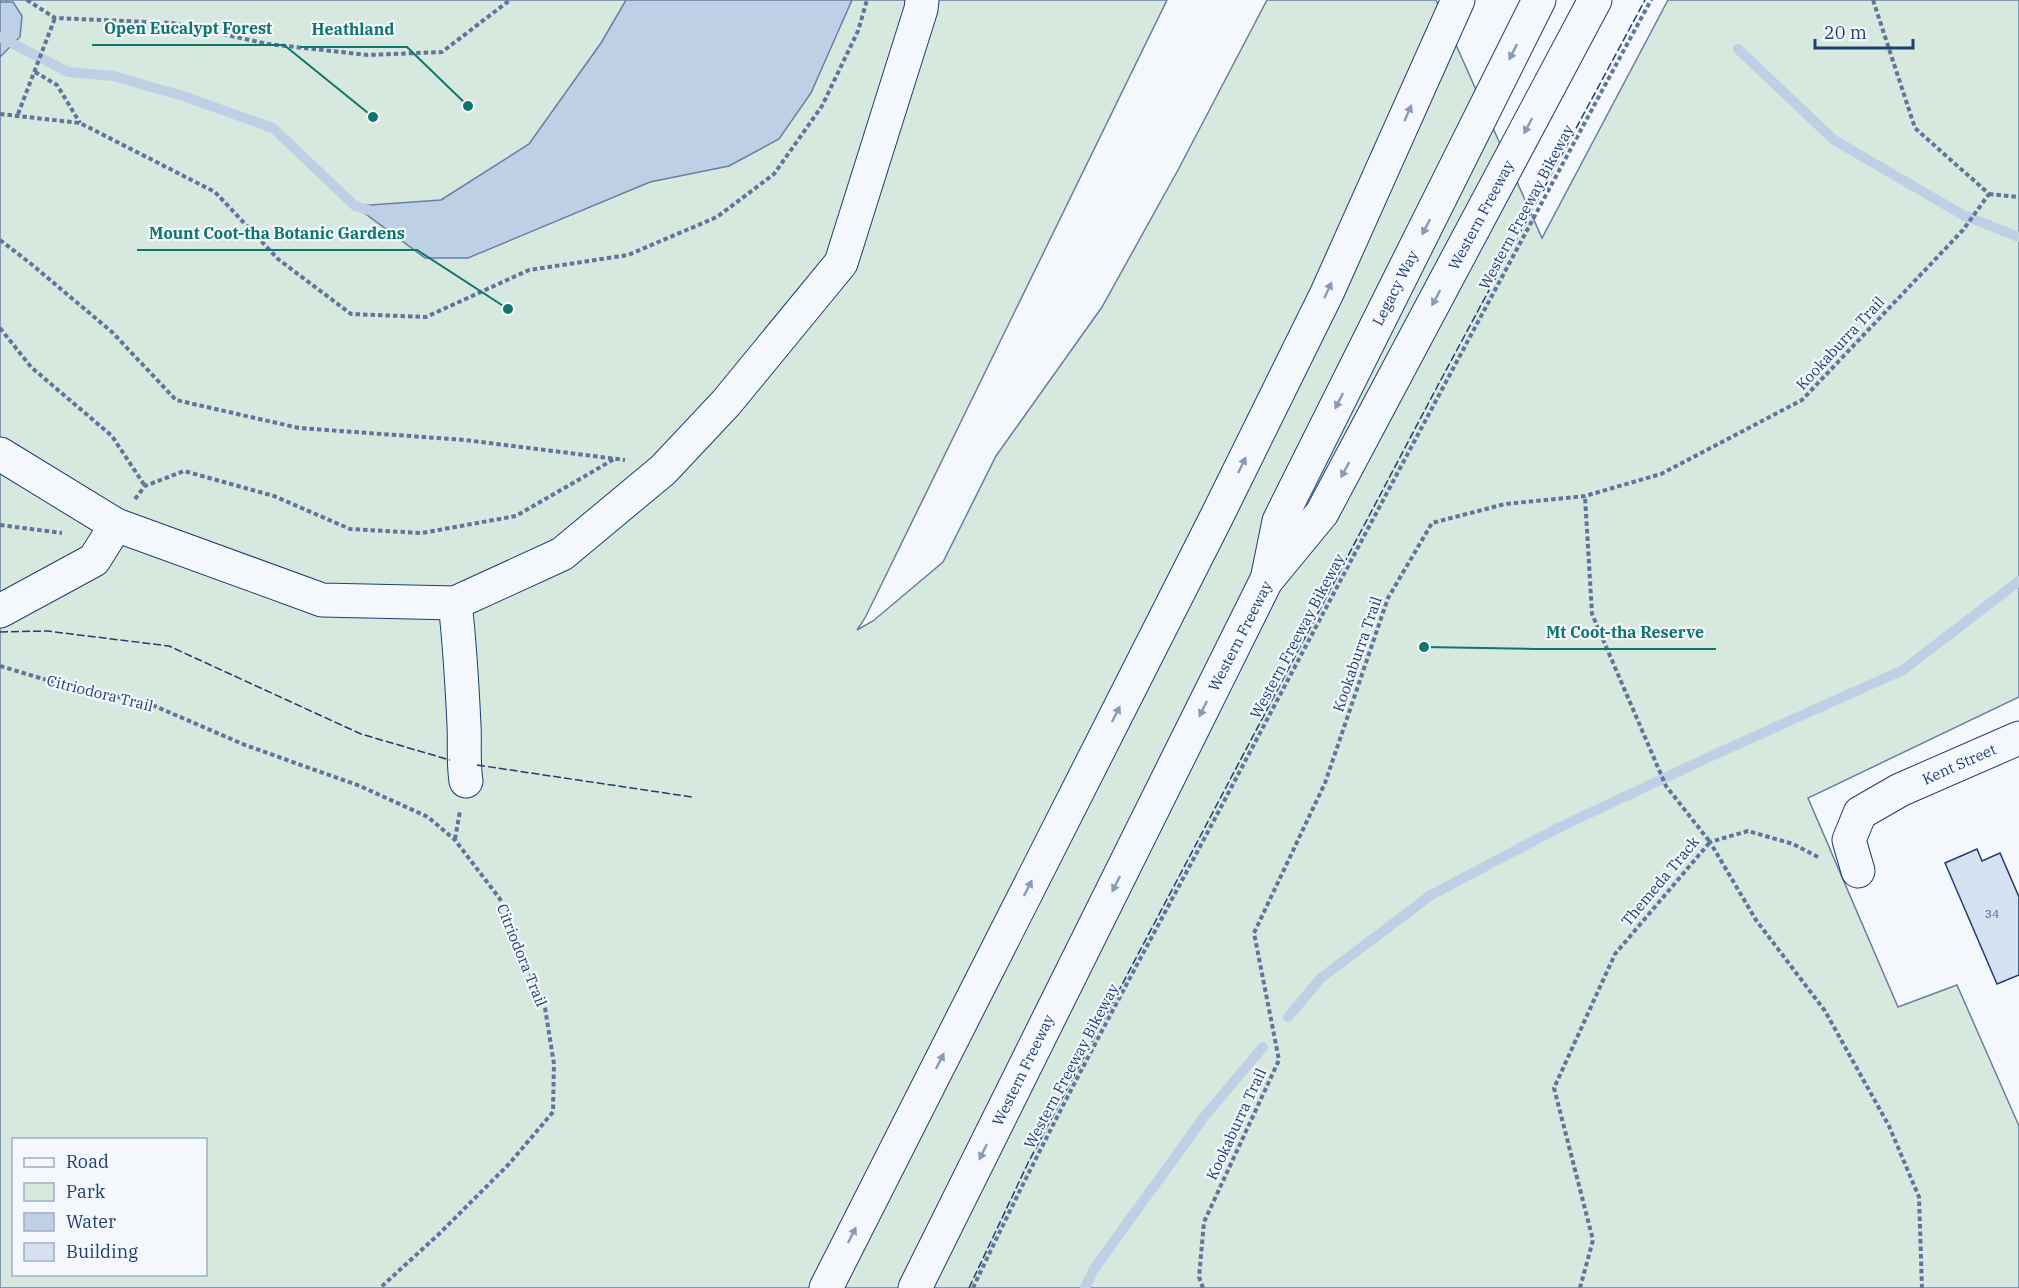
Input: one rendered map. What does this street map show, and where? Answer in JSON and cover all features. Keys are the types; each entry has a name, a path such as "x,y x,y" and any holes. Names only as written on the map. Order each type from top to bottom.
{"main road":[{"path":"0,454 111,533 322,600 455,603 562,554 663,470 726,403 841,263 922,0"},
{"name":"Legacy Way","path":"1266,581 1279,521 1539,0"},
{"name":"Western Freeway","path":"915,1288 1266,581 1322,513 1595,0"},
{"path":"826,1288 1322,304 1459,2"},
{"path":"0,611 94,561 111,533"},
{"path":"455,603 460,646 463,763 466,781"},
{"name":"Kent Street","path":"1858,871 1849,840 1860,813 1900,790 2019,738"}],"path":[{"path":"27,0 54,18 172,23 267,44 368,55 442,52 510,0"},
{"path":"0,114 18,114 80,123 215,192 278,259 351,314 426,317 529,270 628,255 717,217 774,174 822,106 858,31 867,0"},
{"name":"Western Freeway Bikeway","path":"973,1288 1067,1098 1379,506 1651,0"},
{"path":"1873,0 1915,128 1989,194 2019,197"},
{"path":"18,114 54,18"},
{"path":"35,72 57,85 80,123"},
{"name":"Kookaburra Trail","path":"1203,1288 1199,1277 1204,1222 1279,1060 1254,933 1325,783 1388,598 1432,523 1505,504 1585,496 1661,474 1802,400 1963,230 1989,194"},
{"path":"0,240 112,332 176,400 299,428 465,440 616,457 663,470"},
{"path":"0,328 31,367 112,436 145,486"},
{"path":"0,525 64,533 111,533 145,486 184,471 274,496 350,530 422,533 516,516 616,457"},
{"name":"Themeda Track","path":"1580,1288 1593,1240 1554,1088 1615,954 1710,842 1666,786 1592,614 1585,496"},
{"name":"Citriodora Trail","path":"0,666 60,684 150,704 245,745 360,786 428,817 455,840 500,899 545,1008 554,1064 553,1112 509,1164 380,1288"},
{"path":"1858,871 1811,854 1793,844 1748,831 1710,842 1756,920 1825,1011 1889,1126 1919,1197 1922,1288"}],"green space":[{"path":"0,0 1167,0 865,618 857,630 873,621 943,562 996,456 1102,307 1178,170 1267,0 1436,0 1542,238 1668,0 2019,0 2019,697 1808,798 1898,1007 1957,985 2019,1126 2019,1288 0,1288"}],"water":[{"path":"626,0 852,0 811,93 779,139 729,166 650,182 468,258 425,258 355,206 441,200 529,144 601,43"},
{"path":"0,2 13,2 22,16 20,37 0,57"}],"building":[{"path":"1977,849 1982,861 2000,853 2019,897 2019,975 1997,984 1945,863"}],"waterway":[{"path":"0,37 68,72 113,76 183,96 273,128 355,206 368,210"},
{"path":"1738,49 1834,140 1963,215 2019,237"},
{"path":"1288,1017 1321,978 1431,895 1560,827 1903,670 2019,581"},
{"path":"1085,1288 1094,1269 1204,1117 1263,1047"}],"fence":[{"path":"969,1288 1028,1163 1437,387 1645,0"},
{"path":"0,632 47,631 169,646 361,734 450,760"},
{"path":"477,765 692,797"}],"place":[{"name":"Heathland","path":"468,106"},
{"name":"Open Eucalypt Forest","path":"373,117"},
{"name":"Mount Coot-tha Botanic Gardens","path":"508,309"},
{"name":"Mt Coot-tha Reserve","path":"1424,647"}]}
